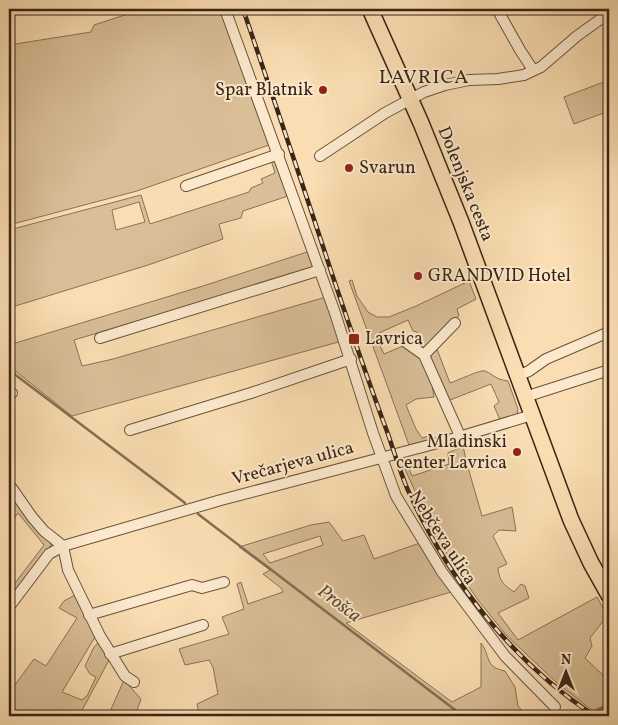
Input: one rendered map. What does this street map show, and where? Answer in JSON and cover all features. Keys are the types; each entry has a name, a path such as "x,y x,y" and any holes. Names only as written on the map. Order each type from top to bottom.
{"main road":[{"name":"Dolenjska cesta","path":"370,9 469,242 571,520 609,596"}],"street":[{"name":"Nebčeva ulica","path":"226,9 320,270 351,359 381,458 396,496 442,572 505,656 556,707"},
{"path":"497,9 533,70"},
{"path":"320,156 385,113 424,92 446,85 474,80 512,78 541,67 577,36 608,16"},
{"path":"186,186 279,154"},
{"path":"100,338 320,270"},
{"path":"424,355 455,324"},
{"path":"518,376 546,359 609,332"},
{"path":"407,343 424,355 460,436"},
{"path":"130,430 251,393 351,359"},
{"path":"525,397 609,370"},
{"name":"Vrečarjeva ulica","path":"9,607 49,554 62,546 221,500 381,458 532,415"},
{"path":"9,484 32,517 44,531 62,546 68,570 89,615 110,654 125,676 134,682"},
{"path":"89,615 192,585 202,588 224,582"},
{"path":"110,654 203,625"}],"shaded area":[{"path":"143,9 222,9 269,145 137,191 9,225 9,45 91,32 94,25"},
{"path":"609,80 609,111 574,124 564,97"},
{"path":"277,157 291,195 243,211 241,218 219,224 223,239 148,265 9,308 9,230 141,195 150,224 249,192 251,188 263,183 261,179 275,173 271,160","holes":["139,202 145,222 116,230 112,210"]},
{"path":"310,251 316,268 74,340 82,366 113,359 326,297 342,341 72,416 9,366 9,345 203,286"},
{"path":"352,280 357,296 368,312 377,317 389,317 469,281 476,299 457,309 459,316 424,347 421,348 417,332 413,331 408,320 379,333 376,337 384,354 403,346 421,358 431,379 434,397 416,399 406,405 422,438 432,435 434,439 409,445 349,281"},
{"path":"435,344 450,383 483,371 508,381 518,409 517,414 500,420 494,406 499,402 491,384 450,400 445,399 428,359"},
{"path":"463,446 482,516 512,507 516,531 499,530 493,536 507,564 498,568 500,576 507,587 514,592 521,584 525,586 529,598 498,613 518,640 597,597 607,616 590,638 592,646 585,658 609,681 609,703 593,711 557,683 506,635 478,600 433,531 404,467 408,466 412,476 449,464 448,453"},
{"path":"9,495 14,498 51,544 50,548 9,601 9,591 44,545 18,513 9,525"},
{"path":"329,522 343,541 364,535 374,559 420,543 451,592 346,623 452,702 481,687 481,643 491,664 505,671 515,687 518,706 527,716 186,716 199,713 197,704 218,694 213,667 209,660 185,665 179,649 229,634 222,617 244,609 237,584 241,582 248,604 283,592 281,588 263,574 270,570 239,547 311,525","holes":["320,536 323,545 270,563 263,554"]},
{"path":"75,595 95,637 62,692 82,700 87,696 96,677 90,674 85,666 94,647 99,642 109,660 79,716 9,716 9,693 34,659 46,666 77,618 59,608 64,601"},
{"path":"124,680 141,699 135,716 108,716"}],"waterway":[{"name":"Prošca","path":"9,370 185,503"},
{"name":"Prošca","path":"198,514 463,716"},
{"path":"596,711 609,705"}],"railway":[{"path":"243,9 366,374 404,482 423,521 462,585 485,616 536,670 595,716"}],"place":[{"name":"Spar Blatnik","path":"323,90"},
{"name":"Svarun","path":"349,168"},
{"name":"GRANDVID Hotel","path":"418,276"},
{"name":"Lavrica","path":"354,339"},
{"name":"Mladinski center Lavrica","path":"517,452"}],"district":[{"name":"LAVRICA","path":"424,78"}]}
